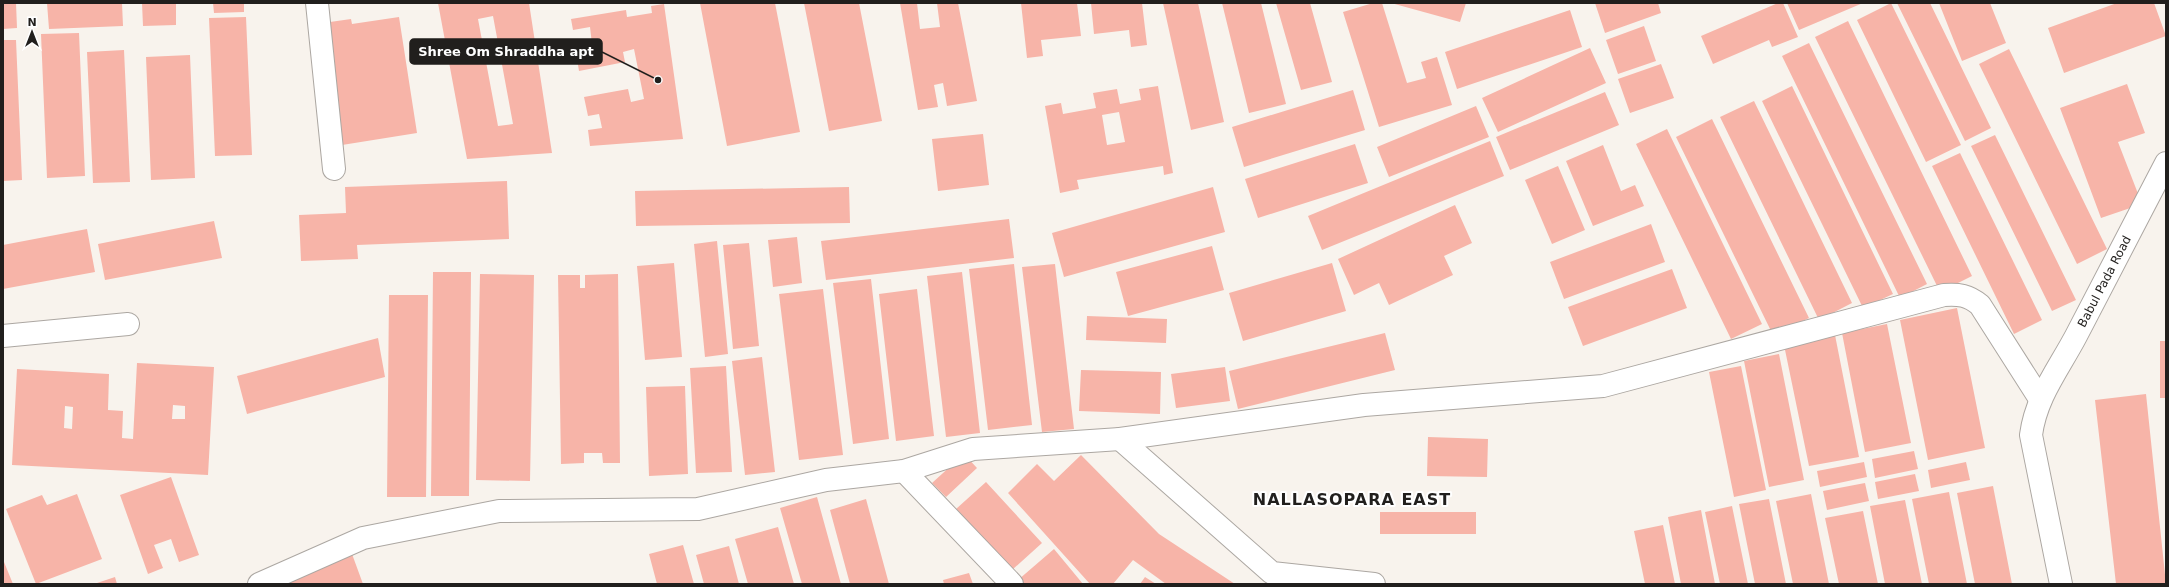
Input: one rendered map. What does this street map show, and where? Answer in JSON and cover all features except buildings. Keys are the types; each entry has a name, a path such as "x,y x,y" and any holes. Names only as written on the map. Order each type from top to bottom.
{"street":[{"path":"317,3 334,169"},
{"name":"Babul Pada Road","path":"2061,584 2031,435 2034,415 2040,399 2069,348 2166,163"},
{"path":"259,584 364,538 499,511 698,508 826,480 904,471 973,449 1120,439 1364,405 1603,386 1944,295 1960,294 1971,298 1980,305 2040,399"},
{"path":"3,336 128,324"},
{"path":"1120,439 1269,578 1374,584"},
{"path":"904,471 1012,584"}],"place":[{"name":"Shree Om Shraddha apt","path":"658,80"}],"district":[{"name":"NALLASOPARA EAST","path":"1352,499"}]}
